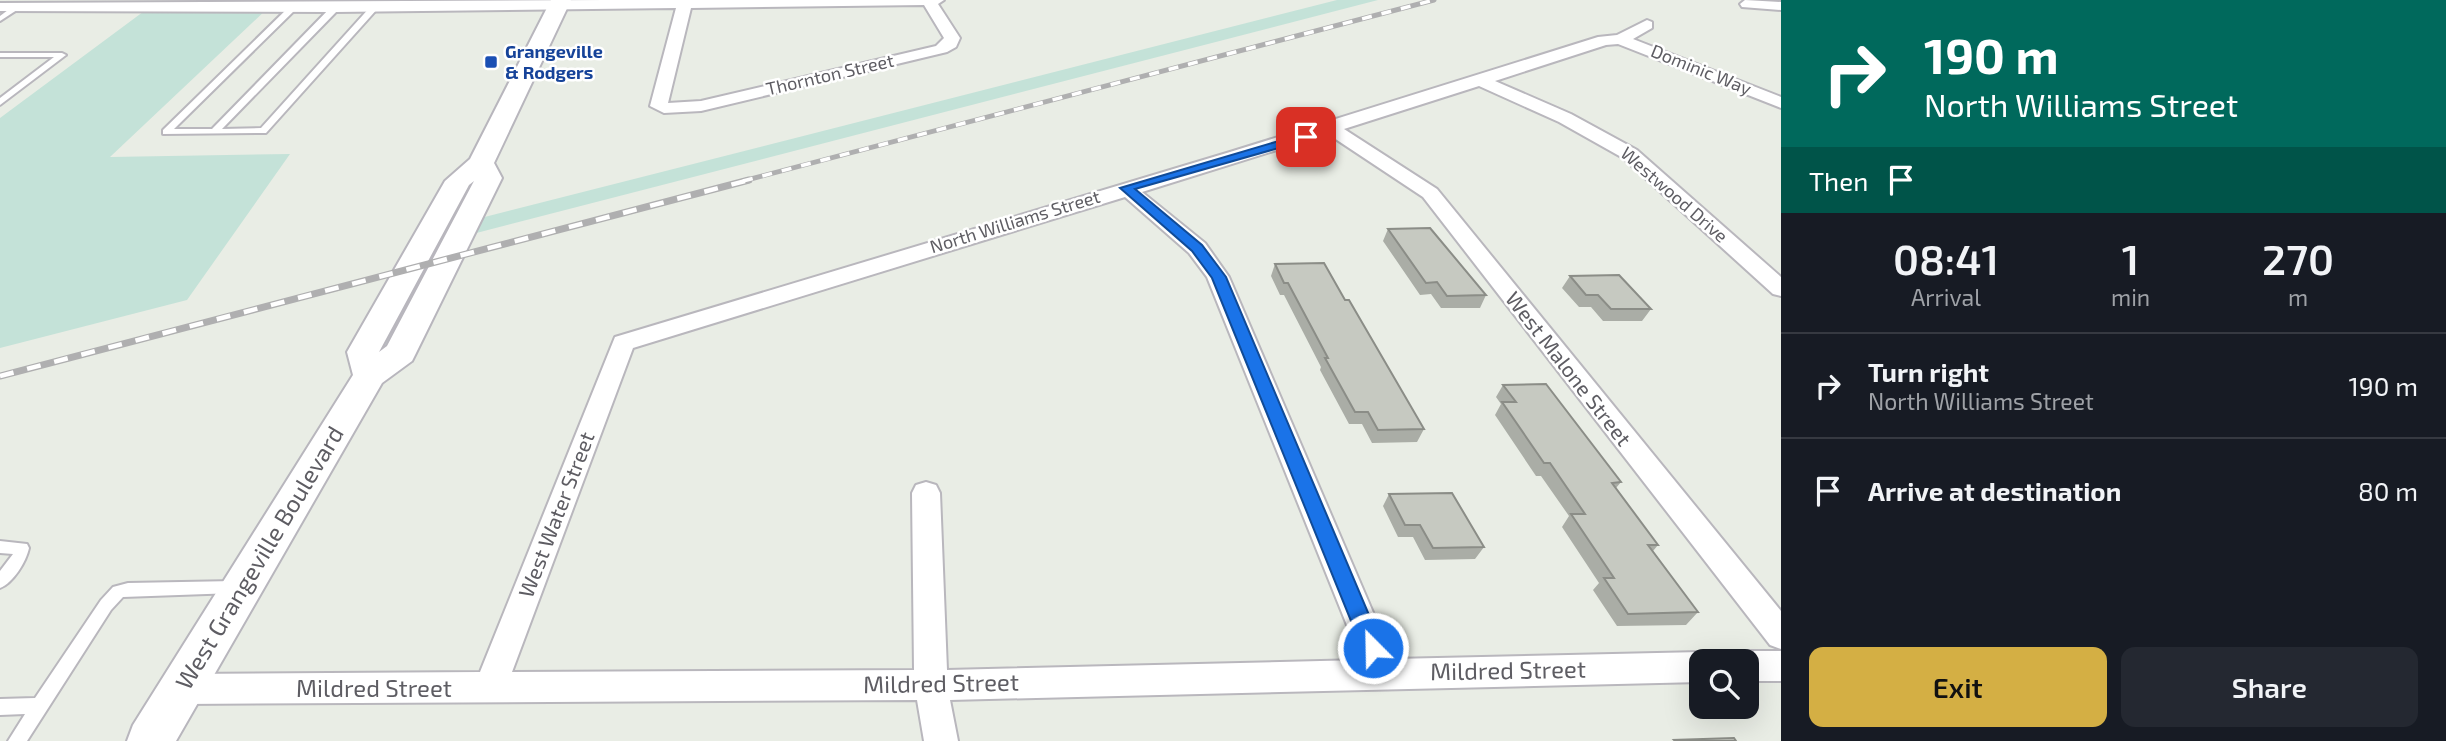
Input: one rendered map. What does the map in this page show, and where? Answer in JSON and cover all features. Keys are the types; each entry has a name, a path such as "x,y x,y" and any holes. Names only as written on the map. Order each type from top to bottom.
{"main road":[{"name":"West Grangeville Boulevard","path":"150,741 240,587 370,375 400,353 489,178 481,163 560,3"}],"street":[{"path":"0,7 23,3 295,5 335,8 937,0"},
{"name":"Thornton Street","path":"684,5 659,106 679,109 941,49 950,44 952,38 929,1"},
{"path":"1747,4 1781,6"},
{"name":"North Williams Street","path":"623,343 1126,188 1332,130 1604,40 1620,39 1647,25"},
{"name":"Dominic Way","path":"1620,39 1781,103"},
{"name":"Westwood Drive","path":"1481,81 1565,118 1630,154 1781,289"},
{"name":"West Malone Street","path":"1332,130 1400,171 1430,194 1781,635"},
{"path":"1126,188 1197,248 1219,277 1383,673"},
{"name":"West Water Street","path":"490,688 623,343"},
{"path":"926,493 931,685 941,741"},
{"path":"1759,666 1781,666"},
{"name":"Mildred Street","path":"181,689 931,685 1689,667"}],"lane":[{"path":"0,19 23,3"},
{"path":"295,5 166,132 263,131 375,7"},
{"path":"215,131 335,8"},
{"path":"0,55 62,55 0,102"},
{"path":"0,547 22,548 20,556 0,582"},
{"path":"18,741 106,605 118,593 128,589 240,587"},
{"path":"0,706 40,706"}],"shaded area":[{"path":"1337,0 1378,0 461,237 370,375 416,259 481,163 469,221"},
{"path":"151,6 269,7 110,157 290,154 187,300 0,348 0,118"}],"building":[{"path":"1430,228 1486,295 1447,296 1437,282 1426,283 1388,229"},
{"path":"1324,263 1345,300 1349,300 1424,429 1378,430 1368,412 1355,412 1288,283 1284,283 1275,264"},
{"path":"1619,275 1651,309 1611,309 1598,295 1586,295 1570,276"},
{"path":"1546,384 1621,482 1612,483 1658,545 1648,545 1698,612 1628,614 1604,578 1614,578 1571,514 1585,514 1550,463 1544,463 1502,402 1516,402 1503,385"},
{"path":"1452,493 1484,547 1433,548 1420,525 1405,525 1389,494"},
{"path":"1734,738 1736,741 1674,740"}],"railway":[{"path":"743,181 1434,0"},
{"path":"0,376 749,180"}],"place":[{"name":"Grangeville & Rodgers","path":"491,62"}],"route":[{"path":"1306,137 1126,188 1197,248 1219,277 1373,648"}]}
